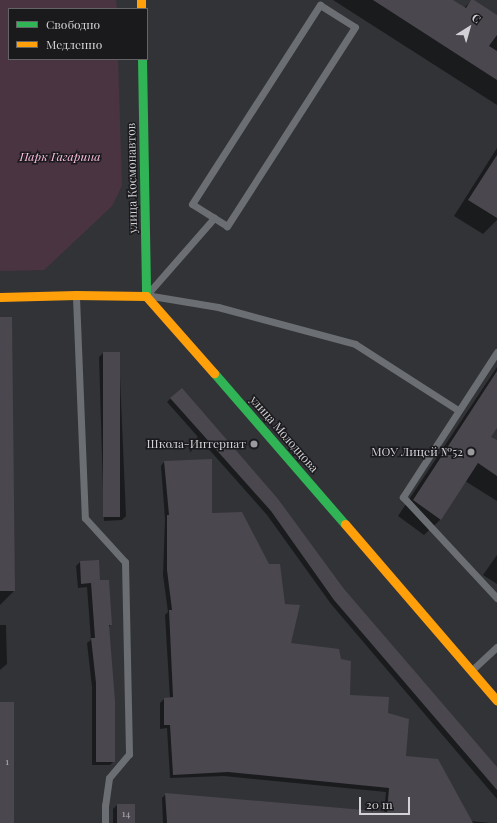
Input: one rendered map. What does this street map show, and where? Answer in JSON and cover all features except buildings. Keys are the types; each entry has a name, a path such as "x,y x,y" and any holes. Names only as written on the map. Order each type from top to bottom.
{"street":[{"name":"улица Космонавтов","path":"142,60 146,296"},
{"path":"0,297 76,295 146,296"},
{"name":"улица Молодцова","path":"146,296 270,436 497,701"}],"lane":[{"path":"320,5 355,28 227,226 214,218 192,204 320,5"},
{"path":"146,296 214,218"},
{"path":"76,295 85,518 125,562 129,754 109,778 105,805 105,823"},
{"path":"146,296 218,307 355,344 458,410"},
{"path":"497,352 403,497 497,598"},
{"path":"470,671 497,647"}],"green space":[{"name":"Парк Гагарина","path":"0,0 116,0 117,8 8,8 8,60 118,60 122,185 112,206 44,270 0,271"}],"traffic: fast":[{"path":"142,60 146,296"},
{"path":"214,373 345,524"}],"traffic: slow":[{"path":"141,0 141,8"},
{"path":"0,297 76,295 146,296 214,373"},
{"path":"345,524 497,701"}],"place":[{"name":"Школа-Интернат","path":"254,444"},
{"name":"МОУ Лицей №52","path":"471,452"}]}
